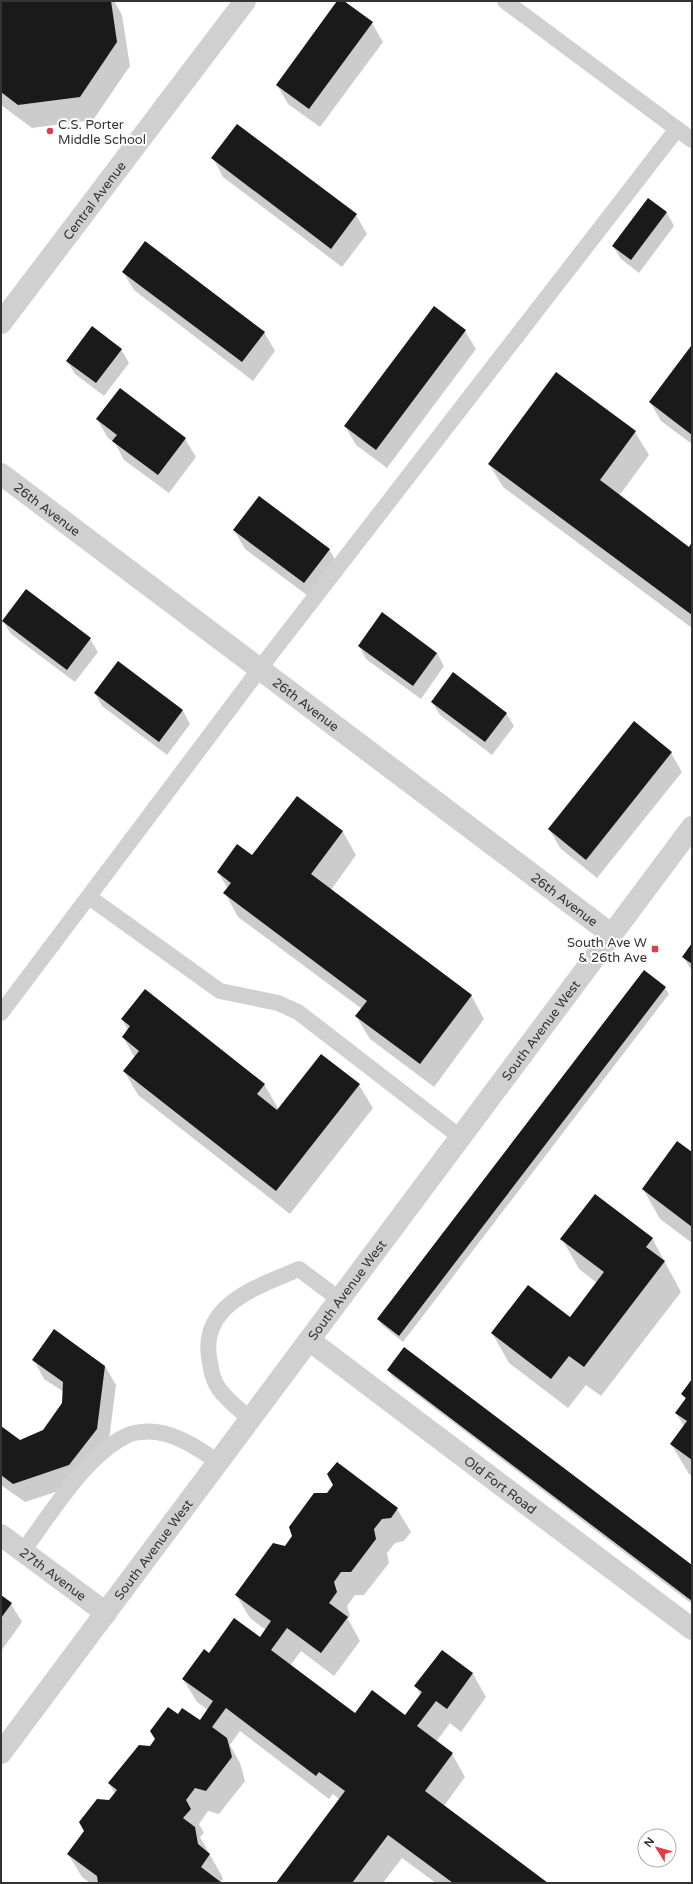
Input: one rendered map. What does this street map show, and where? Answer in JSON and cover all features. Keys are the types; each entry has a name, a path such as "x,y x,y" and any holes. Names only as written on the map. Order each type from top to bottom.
{"street":[{"name":"Central Avenue","path":"1,323 245,1"},
{"name":"26th Avenue","path":"1,474 611,934"},
{"name":"South Avenue West","path":"1,1753 692,827"},
{"name":"Old Fort Road","path":"309,1340 692,1629"},
{"name":"27th Avenue","path":"1,1535 106,1612"}],"lane":[{"path":"505,1 692,140"},
{"path":"1,1013 260,669 677,129"},
{"path":"89,896 220,991 278,1003 298,1012 460,1137"},
{"path":"250,1419 220,1390 212,1376 208,1351 210,1329 224,1309 242,1295 299,1269 339,1299"},
{"path":"23,1551 75,1481 104,1450 127,1435 155,1431 186,1441 218,1462"}],"building":[{"path":"1,1 111,1 117,42 80,97 18,105 1,92"},
{"path":"337,1 344,1 373,22 309,109 276,85"},
{"path":"237,124 357,214 331,249 211,158"},
{"path":"648,198 667,212 631,260 612,246"},
{"path":"145,241 265,332 242,362 122,272"},
{"path":"434,306 466,330 376,450 344,426"},
{"path":"92,326 122,349 96,383 66,361"},
{"path":"692,346 692,435 649,402"},
{"path":"556,372 636,431 600,480 689,547 692,542 692,615 488,464"},
{"path":"120,388 186,438 158,475 112,441 117,435 96,419"},
{"path":"259,496 330,549 304,583 233,530"},
{"path":"26,589 91,638 67,670 2,621"},
{"path":"382,612 437,653 413,686 358,646"},
{"path":"118,661 183,710 159,742 94,693"},
{"path":"453,672 507,713 485,742 431,702"},
{"path":"634,721 672,752 586,860 548,829"},
{"path":"297,796 343,831 311,874 472,995 420,1064 355,1016 367,1001 223,893 231,883 217,872 237,844 252,855"},
{"path":"692,943 692,964 682,957"},
{"path":"644,970 666,987 399,1336 377,1319"},
{"path":"145,989 265,1084 257,1094 277,1110 321,1054 360,1084 276,1191 123,1071 139,1051 122,1037 130,1026 121,1019"},
{"path":"677,1141 692,1152 692,1227 642,1189"},
{"path":"595,1194 653,1238 646,1247 665,1261 584,1367 569,1356 551,1379 491,1333 528,1285 570,1317 604,1272 560,1239"},
{"path":"54,1329 105,1366 97,1429 69,1465 13,1484 1,1475 1,1426 20,1440 43,1430 62,1403 63,1382 32,1360"},
{"path":"404,1347 692,1565 692,1601 387,1370"},
{"path":"692,1379 692,1460 670,1444 687,1421 675,1413 686,1398 681,1394"},
{"path":"337,1462 398,1508 391,1518 382,1519 374,1529 376,1539 351,1572 341,1572 334,1582 337,1592 329,1603 348,1617 321,1653 287,1628 271,1650 355,1713 372,1690 405,1715 422,1692 414,1686 442,1650 473,1673 447,1709 436,1701 417,1726 453,1753 425,1791 548,1883 453,1883 388,1835 352,1883 276,1883 345,1791 319,1772 316,1776 226,1708 212,1727 227,1738 232,1757 206,1791 195,1788 186,1800 191,1809 183,1818 195,1827 198,1844 210,1854 201,1867 222,1883 98,1883 97,1876 67,1854 84,1831 79,1822 97,1799 109,1800 117,1790 108,1783 139,1745 150,1746 155,1739 150,1731 168,1707 178,1714 182,1708 200,1720 213,1701 182,1679 204,1649 209,1653 234,1618 260,1637 271,1621 235,1595 273,1543 285,1546 292,1536 289,1527 314,1493 327,1493 333,1485 327,1474"},
{"path":"1,1595 12,1603 1,1618"}],"place":[{"name":"C.S. Porter Middle School","path":"50,131"},
{"name":"South Ave W & 26th Ave","path":"655,949"}]}
